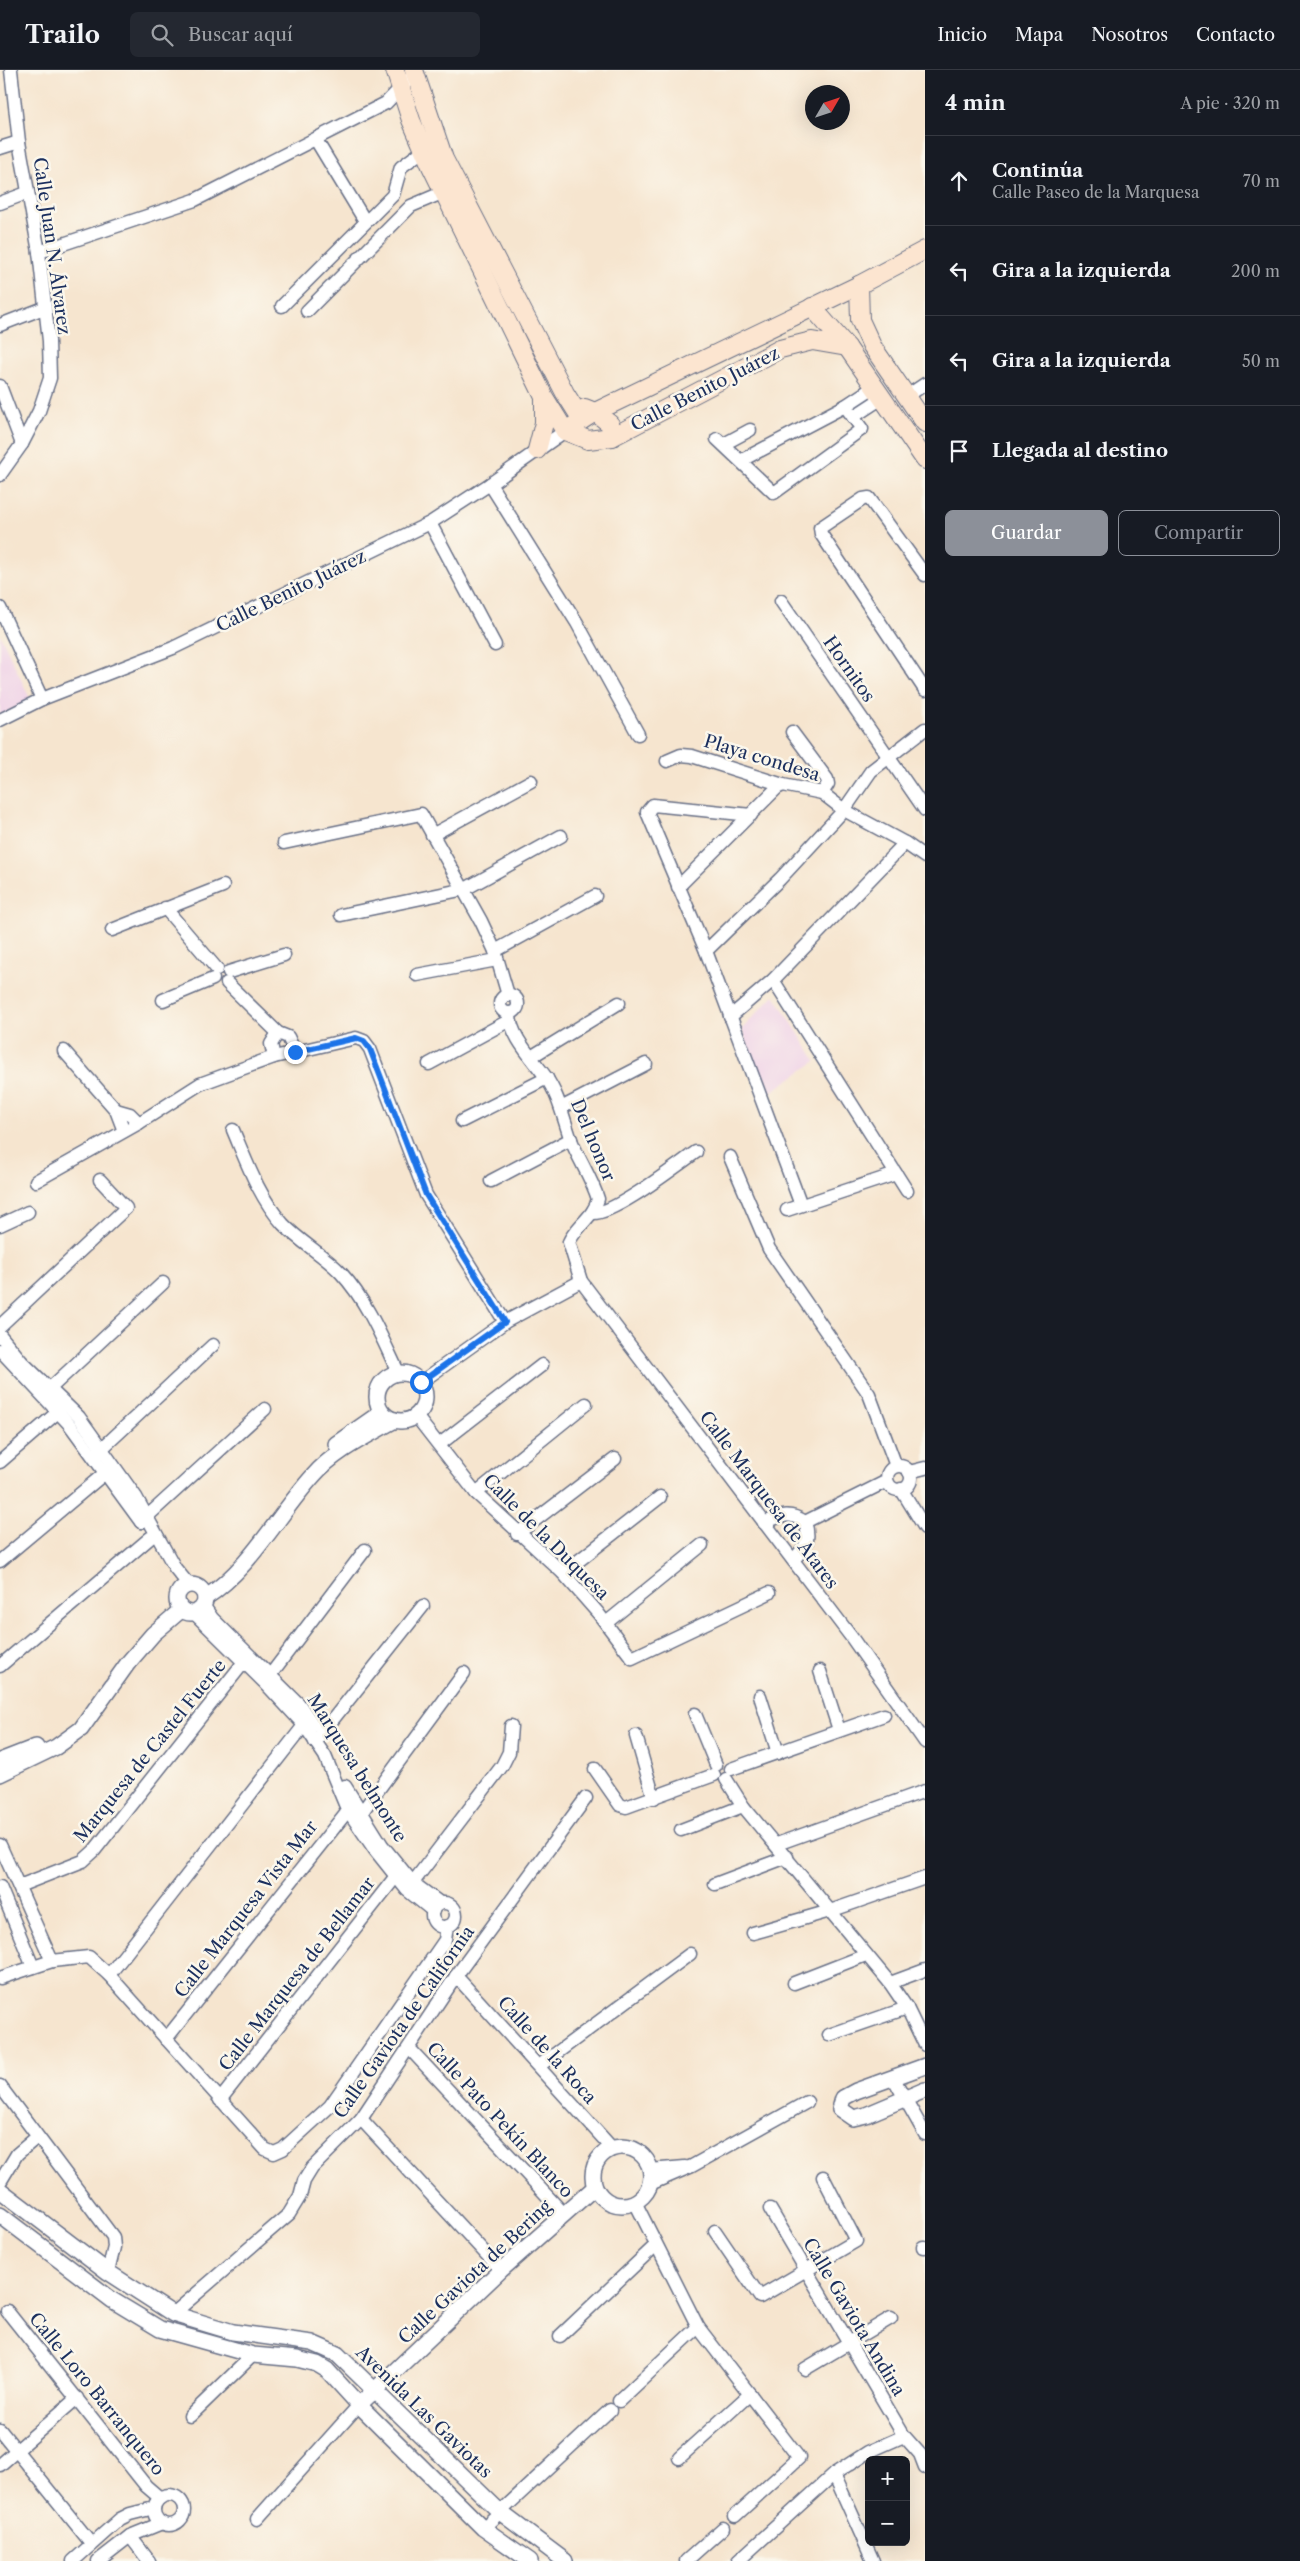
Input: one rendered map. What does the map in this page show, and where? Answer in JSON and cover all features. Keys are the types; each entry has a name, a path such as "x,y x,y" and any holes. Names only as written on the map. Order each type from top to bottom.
{"main road":[{"path":"395,70 400,89 424,150 438,163"},
{"path":"414,71 438,163 447,186 565,393 588,416 610,424 612,437"},
{"path":"467,222 544,398 565,431"},
{"name":"Calle Benito Juárez","path":"565,431 588,416 859,285 925,250"},
{"path":"859,285 860,320 872,346 925,422 912,428 898,411 882,398"},
{"path":"812,307 847,347 925,460"},
{"name":"Calle Benito Juárez","path":"565,431 588,440 612,437 780,348 812,341 847,347"},
{"path":"536,450 544,422 544,398"}],"street":[{"path":"39,252 195,200 386,103 414,71"},
{"name":"Calle Juan N. Álvarez","path":"0,475 22,444 38,411 50,378 49,341 39,252 7,75"},
{"path":"316,140 365,221"},
{"path":"0,148 19,142"},
{"path":"282,306 392,195 400,167 424,150"},
{"path":"307,312 410,206 447,186"},
{"path":"0,203 27,193"},
{"path":"0,325 44,308"},
{"path":"907,396 925,384"},
{"path":"0,386 22,444"},
{"path":"742,460 845,406 882,398"},
{"path":"853,416 882,398"},
{"path":"750,430 721,441 774,493 862,429 845,406"},
{"name":"Calle Benito Juárez","path":"0,720 42,699 173,648 430,523 490,484 565,431"},
{"path":"490,484 577,623 638,734"},
{"path":"925,575 869,498 863,498 820,528 821,534 925,690"},
{"path":"430,523 495,645"},
{"name":"Hornitos","path":"781,601 925,810"},
{"path":"0,608 42,699"},
{"path":"706,951 780,879 844,810 871,771 925,729"},
{"path":"792,732 827,779 828,784 822,793"},
{"name":"Playa condesa","path":"667,761 682,756 692,756 783,785 822,793 844,810 905,843 925,857"},
{"path":"432,835 531,781"},
{"path":"678,887 777,788 783,785"},
{"path":"751,814 653,805 647,812 706,951 801,1205"},
{"path":"284,843 420,814 465,889 496,955 508,995 513,996 518,1005 510,1016 429,1064"},
{"path":"341,915 465,889 561,836"},
{"path":"730,1017 773,980 905,843"},
{"path":"112,930 223,886"},
{"path":"417,975 496,955 595,896"},
{"path":"166,908 222,976 278,1033 288,1037 295,1052"},
{"path":"163,1000 222,976 284,955"},
{"path":"773,980 907,1191"},
{"path":"531,1057 619,1003"},
{"name":"Del honor","path":"510,1016 531,1057 547,1078 561,1108 571,1140 598,1200 592,1213"},
{"path":"274,1057 271,1044 278,1033"},
{"path":"36,1181 139,1123 200,1084 274,1057 356,1038 364,1041 370,1049 426,1195 505,1322"},
{"path":"64,1051 116,1110 124,1131"},
{"path":"561,1108 646,1064"},
{"path":"462,1121 547,1078"},
{"path":"116,1110 130,1114 139,1123"},
{"path":"233,1130 254,1182 269,1205 284,1224 341,1274 376,1323 398,1372"},
{"path":"491,1181 571,1140"},
{"path":"421,1382 505,1322 581,1281 569,1242 572,1234 592,1213 599,1214 616,1206 696,1152"},
{"path":"730,1156 768,1249 869,1394 896,1466"},
{"path":"787,1210 896,1174"},
{"path":"0,1326 126,1208 100,1180"},
{"path":"0,1225 28,1212"},
{"name":"Calle Marquesa de Atares","path":"581,1281 793,1560 925,1742"},
{"path":"46,1392 163,1283"},
{"name":"Marquesa belmonte","path":"0,1335 59,1411 109,1469 144,1519 192,1599"},
{"path":"97,1453 213,1345"},
{"name":"Marquesa belmonte","path":"2,1356 79,1417 97,1453"},
{"path":"440,1444 542,1365"},
{"path":"398,1372 407,1372 421,1382 426,1400 416,1416 402,1421 388,1416 377,1399 378,1387 386,1377 398,1372"},
{"path":"476,1493 586,1404"},
{"path":"144,1519 265,1409"},
{"path":"0,1462 59,1411"},
{"path":"0,1761 53,1740 75,1723 122,1657 192,1599 218,1590 240,1570 314,1474 388,1416"},
{"name":"Calle de la Duquesa","path":"416,1416 440,1444 476,1493 517,1534 563,1573 606,1623 632,1658 769,1593"},
{"path":"517,1534 615,1459"},
{"path":"896,1466 901,1466 909,1472 910,1479 907,1486 901,1489 893,1488 887,1481 888,1472 896,1466"},
{"path":"909,1472 925,1468"},
{"path":"0,1561 109,1469"},
{"path":"805,1522 887,1481"},
{"path":"901,1489 925,1528"},
{"path":"563,1573 660,1498"},
{"path":"764,1523 782,1516 794,1515 805,1522 809,1534 807,1546 793,1560"},
{"name":"Marquesa belmonte","path":"144,1519 150,1538 192,1599 306,1722 318,1739 354,1811 410,1886 436,1907"},
{"path":"0,1666 150,1538"},
{"path":"606,1623 702,1545"},
{"path":"268,1679 365,1550"},
{"path":"0,1774 56,1747 81,1729 128,1663 153,1634 192,1599"},
{"path":"318,1739 423,1606"},
{"name":"Marquesa de Castel Fuerte","path":"19,1886 83,1861 94,1851 246,1659"},
{"path":"820,1671 839,1730"},
{"name":"Calle Marquesa Vista Mar","path":"166,2039 354,1811 464,1673"},
{"path":"760,1696 778,1753"},
{"path":"695,1714 722,1772 743,1806 777,1844 890,1983 907,2008 925,2045"},
{"path":"595,1769 623,1806 654,1798 884,1715"},
{"path":"109,1975 306,1722"},
{"path":"410,1886 502,1766 510,1752 511,1726"},
{"path":"636,1736 654,1798"},
{"path":"777,1844 925,1791"},
{"name":"Calle Gaviota de California","path":"170,2312 289,2214 300,2196 304,2181 312,2168 361,2119 456,1976 586,1798"},
{"path":"681,1830 743,1806"},
{"path":"0,1845 52,1961"},
{"path":"715,1884 787,1857"},
{"name":"Calle Marquesa de Bellamar","path":"220,2100 399,1872"},
{"path":"753,1933 830,1911 925,1878"},
{"path":"1,1892 33,1967"},
{"path":"447,1903 455,1909 454,1921 447,1926 435,1922 436,1907 447,1903"},
{"name":"Calle Gaviota de California","path":"220,2100 265,2150 274,2153 283,2149 330,2106 445,1940 447,1926"},
{"path":"539,2066 690,1954"},
{"path":"794,1983 866,1955"},
{"path":"0,1978 52,1961 89,1957 109,1975 220,2100"},
{"path":"890,1983 925,1970"},
{"name":"Calle de la Roca","path":"456,1976 612,2148"},
{"path":"829,2035 907,2008"},
{"name":"Calle Pato Pekín Blanco","path":"409,2048 566,2215"},
{"path":"925,2066 894,2079 856,2091 843,2098 840,2109 852,2118 866,2115 925,2090"},
{"path":"894,2079 925,2134"},
{"path":"0,2086 113,2237 114,2247 108,2272 0,2190"},
{"path":"650,2177 692,2166 807,2102"},
{"path":"361,2119 501,2270"},
{"path":"0,2182 17,2154 37,2137"},
{"path":"622,2147 640,2153 650,2177 644,2195 635,2202 627,2204 612,2203 599,2194 595,2187 594,2168 598,2160 612,2148 622,2147"},
{"path":"715,2230 760,2296 856,2241 823,2177"},
{"name":"Calle Gaviota de Bering","path":"359,2406 501,2270 566,2215 595,2187"},
{"path":"635,2202 698,2328 799,2458 735,2516"},
{"name":"Calle Gaviota Andina","path":"770,2209 904,2436 922,2453 925,2467"},
{"path":"0,2215 112,2300 160,2329 253,2355 297,2359 317,2364 327,2370 359,2406 483,2528 530,2561"},
{"path":"560,2336 656,2245"},
{"name":"Avenida Las Gaviotas","path":"108,2272 153,2303 170,2312 232,2332 312,2343 337,2354 500,2512 565,2561"},
{"name":"Calle Loro Barranquero","path":"7,2311 146,2486 157,2503"},
{"path":"805,2369 891,2318"},
{"path":"619,2400 698,2328"},
{"path":"190,2416 253,2355"},
{"path":"679,2458 750,2394"},
{"path":"0,2465 77,2398"},
{"path":"257,2519 359,2406"},
{"path":"483,2528 610,2410"},
{"path":"0,2430 92,2542"},
{"path":"738,2561 834,2474 868,2452 904,2436"},
{"path":"834,2474 873,2561"},
{"path":"73,2561 92,2542 125,2516 171,2495 176,2496 184,2505 184,2511 179,2521 174,2524 162,2523 130,2536 98,2561"},
{"path":"157,2503 158,2519 162,2523"},
{"path":"686,2561 722,2528"},
{"path":"130,2536 149,2561"}],"shaded area":[{"path":"0,634 31,701 0,716"},
{"path":"774,995 816,1061 765,1096 742,1029"}],"route":[{"path":"295,1052 356,1038 364,1041 370,1049 426,1195 505,1322 421,1382"}]}
